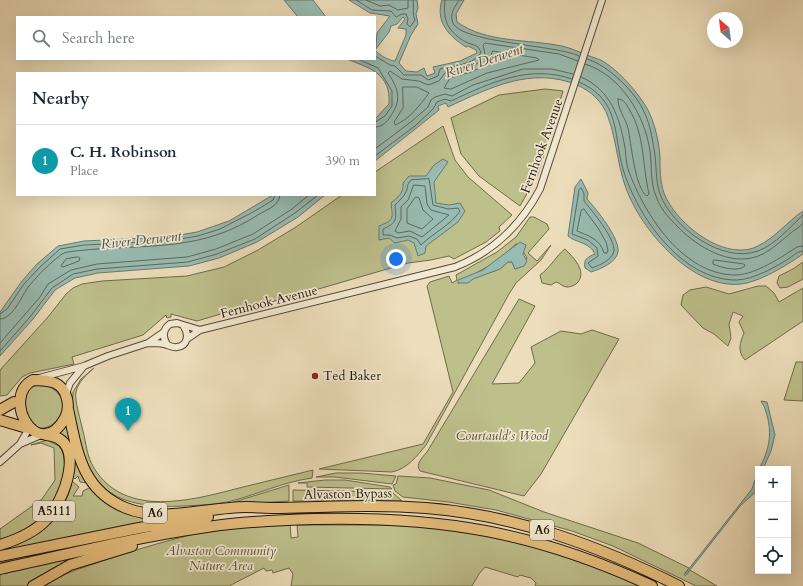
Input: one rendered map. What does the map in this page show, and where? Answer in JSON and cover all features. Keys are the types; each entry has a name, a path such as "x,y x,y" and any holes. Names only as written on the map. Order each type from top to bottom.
{"highway":[{"path":"0,420 43,435 54,431 61,425 68,409 66,394 56,383 34,380 20,388 14,402 16,413 27,429"},
{"path":"0,410 14,402"},
{"name":"Alvaston Bypass","path":"68,409 78,453 85,473 103,494 120,505 139,511 163,513 245,507 396,506 488,516 569,538 622,559 679,586"},
{"name":"A5111","path":"0,545 26,535 40,525 53,512 63,496 69,474 67,450 58,438 43,435"},
{"path":"0,556 139,528 272,508"},
{"name":"Alvaston Bypass","path":"182,531 269,520 368,519 438,522 494,531 545,544 596,562 652,586"},
{"path":"0,569 136,539 182,531"},
{"name":"A6","path":"33,586 70,565 182,531"}],"street":[{"name":"Fernhook Avenue","path":"148,343 166,344 178,347 184,344 187,339 200,330 455,267 487,250 514,228 535,198 547,172 602,0"},
{"name":"Fernhook Avenue","path":"34,380 84,366 108,356 148,343 164,332 168,326 174,323 184,327 200,330"},
{"path":"184,327 187,339"},
{"path":"164,332 163,337 166,344"},
{"name":"Fernhook Avenue","path":"66,394 70,383 84,366"},
{"path":"20,444 27,429"},
{"path":"0,462 20,444 43,435"}],"green space":[{"path":"545,89 563,91 538,174 520,206 479,176 461,154 451,118 499,95"},
{"path":"443,126 455,160 468,177 512,215 499,227 500,231 486,242 454,259 449,256 408,263 284,299 238,309 197,321 171,314 171,317 167,318 166,315 143,335 72,357 74,364 30,373 22,377 7,395 0,396 0,370 48,317 66,294 73,288 82,284 102,281 187,276 224,267 258,250 296,227 341,196 376,196 376,171"},
{"path":"530,217 534,217 547,224 549,229 528,253 537,261 551,245 541,260 516,283 509,294 426,445 411,462 392,472 319,469 423,444 453,392 427,286 430,282 449,276 452,283 457,280 456,275 497,252 516,237","holes":["516,244 526,245 523,251 527,258 523,266 515,269 512,262 508,262 500,269 458,283 496,262"]},
{"path":"565,249 578,264 580,269 581,273 578,282 570,287 556,282 551,285 542,283 540,275"},
{"path":"803,262 803,279 788,287 780,288 777,283 779,276"},
{"path":"758,286 766,286 774,293 779,302 803,288 803,321 745,360 742,357 740,350 740,344 744,333 739,322 743,316 733,312 729,324 731,338 728,346 714,334 703,328 681,305 683,295 690,290 706,287 729,294"},
{"name":"Courtauld's Wood","path":"519,299 535,306 492,384 519,383 535,363 531,347 561,331 581,334 592,330 619,339 541,474 524,496 420,471 418,466 420,461 427,452"},
{"path":"796,362 803,362 803,401 784,400"},
{"path":"94,368 81,382 76,392 77,405 87,450 94,468 107,484 123,494 141,500 161,502 221,493 313,470 312,478 290,482 222,503 167,506 135,503 121,498 108,491 97,481 88,467 78,435 73,406 73,392 81,379"},
{"path":"44,384 55,391 61,399 63,407 61,414 56,421 50,426 42,428 33,426 19,408 22,398 30,388"},
{"path":"66,423 75,459 87,483 80,482 78,476 75,479 72,476 67,442 59,433"},
{"path":"47,440 59,446 64,458 64,472 57,496 42,515 33,523 23,530 0,540 0,529 42,499 55,480 54,448 41,443 31,445"},
{"path":"336,473 361,473 396,476 392,484 335,477 316,477"},
{"path":"398,476 430,478 489,490 544,512 638,543 689,568 685,573 686,575 690,570 717,586 696,586 613,546 572,531 496,510 448,502 403,497 395,491 393,485 396,484"},
{"path":"325,480 345,480 390,487 392,489 307,487 307,483 298,483"},
{"path":"72,481 79,487 73,496 82,496 83,491 91,487 108,503 189,515 3,551 3,549 37,530 55,515 63,506"},
{"path":"289,485 289,501 224,505"},
{"path":"293,490 392,492 402,501 293,501"},
{"name":"Alvaston Community Nature Area","path":"290,524 291,538 298,537 297,525 428,525 528,543 594,566 640,586 535,586 536,583 531,578 520,575 518,577 485,567 472,586 291,586 293,574 289,568 273,573 272,570 266,571 264,568 229,586 43,586 56,578 77,570 126,553 180,538 228,528"},
{"path":"116,547 30,586 0,586 0,573"}],"water":[{"path":"284,0 313,0 325,16 297,16"},
{"name":"River Derwent","path":"349,0 417,0 418,8 416,14 418,24 411,35 399,63 406,71 417,72 424,68 427,76 435,73 433,67 460,61 477,53 476,50 468,46 466,47 460,43 445,28 440,15 442,0 464,0 456,14 457,22 468,29 481,34 562,46 602,61 613,68 624,79 635,91 648,110 658,139 661,180 664,193 670,205 690,227 717,245 731,249 745,250 758,246 776,234 803,211 803,254 769,275 747,283 729,284 711,280 693,271 662,245 638,213 630,198 622,177 614,137 606,112 600,102 587,90 577,85 560,80 544,78 511,82 479,93 448,107 446,103 438,106 439,110 376,160 376,118 389,104 389,94 386,85 376,72 350,60 376,60 376,51 387,59 395,61 406,35 406,29 398,28 405,19 403,17 397,24 391,26 389,32 376,49 377,33 390,16 370,13"},
{"path":"443,159 448,162 434,182 436,203 449,205 460,203 465,211 458,222 426,246 425,253 418,256 414,243 408,240 395,243 389,238 379,240 379,226 390,220 392,216 391,203 401,192 403,183 409,176 426,176 434,165"},
{"path":"581,179 588,193 587,199 607,224 618,246 617,256 611,262 591,272 585,268 585,260 595,254 593,250 568,236 575,187"},
{"name":"River Derwent","path":"271,196 324,196 298,217 257,242 219,258 189,266 98,273 75,278 55,290 33,319 0,356 0,312 22,281 37,264 58,246 84,241 168,237 197,232 229,221"},
{"path":"520,242 526,245 523,254 527,261 524,266 515,269 512,262 508,262 500,269 473,279 468,283 458,283 458,280 483,270"},
{"path":"761,401 767,402 775,435 771,451 764,466 760,466 766,454 770,433 765,408"},
{"path":"755,480 755,493 741,505 686,575 684,575 752,489"}],"place":[{"name":"Ted Baker","path":"315,376"},
{"name":"C. H. Robinson","path":"128,431"}]}
